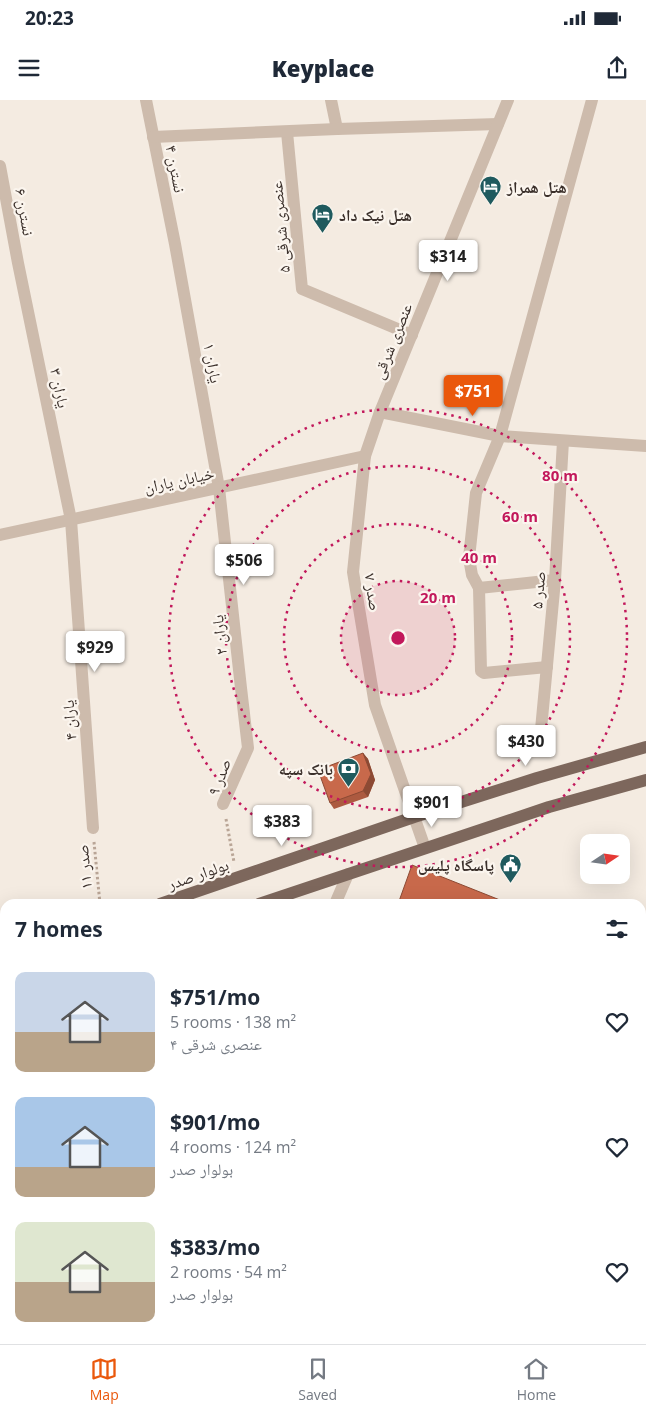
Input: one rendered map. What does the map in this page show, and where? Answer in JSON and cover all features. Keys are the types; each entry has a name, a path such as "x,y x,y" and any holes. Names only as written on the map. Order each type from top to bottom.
{"main road":[{"name":"بولوار صدر","path":"175,899 414,817 538,778 646,747"},
{"path":"277,899 549,807 646,780"}],"street":[{"name":"نسترن ۴","path":"146,100 175,244"},
{"path":"331,100 337,129"},
{"name":"عنصری شرقی","path":"365,456 380,412 508,100"},
{"path":"547,667 484,673 481,671 479,588 472,575 469,558 476,493 500,436 592,100"},
{"path":"153,137 498,124"},
{"name":"عنصری شرقی ۵","path":"287,132 302,289 412,335"},
{"name":"نسترن ۶","path":"0,166 18,263"},
{"name":"یاران ۱","path":"175,244 218,488"},
{"name":"یاران ۳","path":"18,263 70,520"},
{"path":"380,412 500,436 646,446"},
{"name":"صدر ۵","path":"540,740 555,580 563,441"},
{"name":"خیابان یاران","path":"0,535 365,456"},
{"name":"صدر ۷","path":"365,456 352,572 375,706 424,848"},
{"name":"یاران ۲","path":"218,488 241,688"},
{"name":"یاران ۴","path":"70,520 93,828"},
{"path":"479,588 555,580"},
{"name":"صدر ۹","path":"224,804 248,748 241,688"},
{"path":"338,899 348,874"}],"path":[{"name":"صدر ۹","path":"224,804 236,878"},
{"name":"صدر ۱۱","path":"93,828 100,899"}],"building":[{"name":"بانک سپه","path":"363,753 371,774 363,791 330,803 318,770"},
{"path":"412,865 497,899 400,899"}],"place":[{"name":"هتل همراز","path":"491,206"},
{"name":"هتل نیک داد","path":"323,234"},
{"name":"بانک سپه","path":"349,788"},
{"name":"پاسگاه پلیس","path":"510,884"}]}
